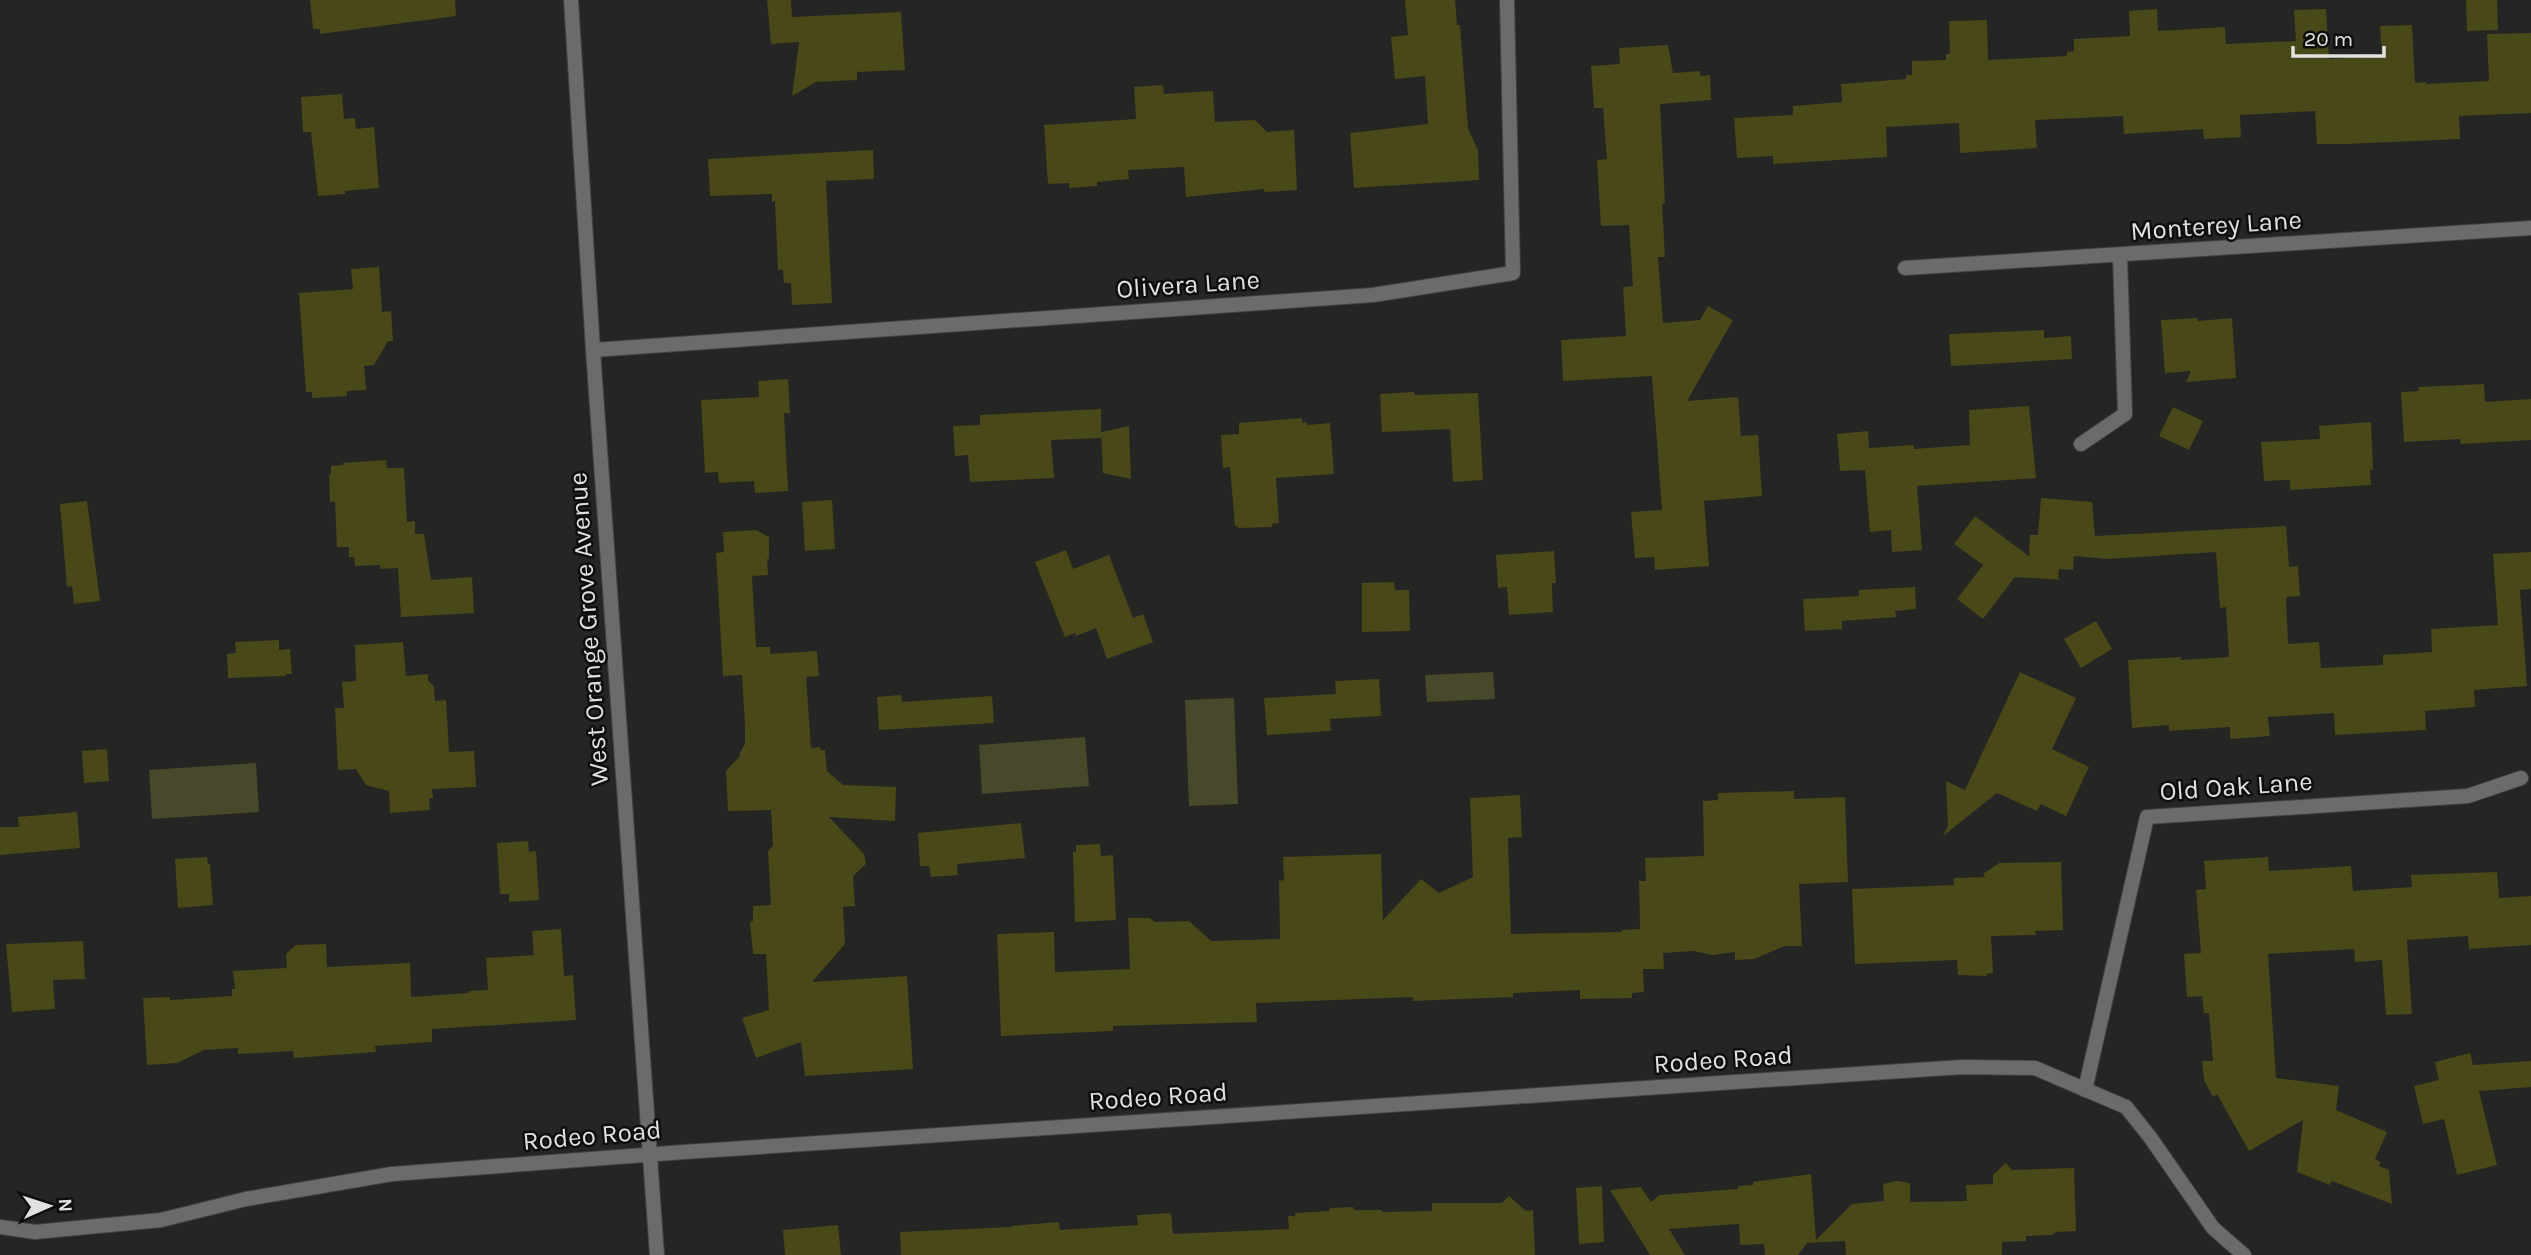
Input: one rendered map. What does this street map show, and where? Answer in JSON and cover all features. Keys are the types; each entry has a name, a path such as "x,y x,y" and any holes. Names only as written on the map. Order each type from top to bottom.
{"street":[{"name":"West Orange Grove Avenue","path":"571,0 657,1255"},
{"name":"Olivera Lane","path":"593,350 1373,295 1513,273 1507,0"},
{"name":"Monterey Lane","path":"1905,268 2531,228"},
{"path":"2081,444 2124,414 2120,256"},
{"name":"Old Oak Lane","path":"2085,1090 2147,817 2468,796 2521,778"},
{"name":"Rodeo Road","path":"0,1227 35,1232 161,1220 246,1199 392,1174 1962,1067 2035,1068 2126,1107 2213,1228 2244,1255"}],"shaded area":[{"path":"1493,672 1495,699 1427,702 1425,675"},
{"path":"1234,698 1238,804 1189,806 1185,700"},
{"path":"1085,737 1089,786 982,794 979,745"},
{"path":"256,763 259,812 152,819 149,770"}],"building":[{"path":"310,0 455,0 456,16 320,34 320,29 313,29"},
{"path":"767,0 791,0 792,17 901,12 905,70 857,72 857,80 816,82 792,96 799,42 771,44"},
{"path":"1405,0 1455,0 1457,25 1460,25 1468,129 1478,150 1479,180 1354,188 1350,133 1428,124 1425,76 1395,79 1391,37 1408,35"},
{"path":"2466,0 2497,0 2498,30 2467,31"},
{"path":"2157,9 2158,31 2225,27 2226,44 2296,41 2294,10 2326,9 2329,59 2382,56 2380,26 2412,25 2415,83 2426,84 2489,81 2487,34 2531,33 2531,113 2459,116 2460,139 2346,144 2317,144 2315,111 2240,115 2241,137 2204,139 2203,129 2124,134 2123,116 2035,120 2037,148 1960,153 1959,123 1886,127 1887,157 1773,164 1773,156 1737,158 1734,118 1793,115 1793,106 1842,102 1841,84 1906,79 1906,75 1912,75 1912,61 1946,60 1946,54 1950,54 1949,21 1987,20 1988,60 2067,56 2067,52 2074,51 2074,39 2130,36 2129,11"},
{"path":"1668,45 1673,73 1700,71 1700,76 1710,75 1711,100 1660,104 1665,257 1658,257 1663,323 1700,320 1708,306 1733,320 1687,401 1738,397 1741,436 1758,435 1762,496 1704,501 1709,566 1655,570 1654,557 1635,558 1631,512 1662,510 1652,376 1563,381 1561,340 1626,336 1623,287 1633,286 1629,225 1601,226 1597,160 1607,159 1603,108 1594,108 1591,66 1620,64 1619,48"},
{"path":"1163,85 1164,94 1213,91 1215,122 1255,120 1267,132 1294,130 1297,190 1264,192 1264,189 1186,197 1184,167 1128,170 1129,179 1097,182 1097,186 1069,188 1069,183 1048,184 1044,125 1136,119 1134,87"},
{"path":"342,94 344,119 355,118 356,129 374,127 379,188 318,196 311,132 303,132 301,97"},
{"path":"873,150 874,179 826,181 832,303 792,305 791,283 784,283 783,270 778,270 775,201 772,202 772,194 710,196 708,159"},
{"path":"379,267 382,312 391,311 393,341 388,341 374,365 364,366 366,390 347,391 347,396 312,398 312,392 306,392 299,293 353,289 351,269"},
{"path":"2197,318 2198,321 2232,318 2236,378 2186,382 2191,371 2165,373 2161,320"},
{"path":"2044,330 2044,338 2071,336 2072,359 1951,366 1949,334"},
{"path":"788,379 790,413 784,413 788,491 755,493 754,481 719,483 718,472 705,473 701,400 759,397 758,381"},
{"path":"2484,384 2485,402 2531,399 2531,440 2461,444 2460,439 2404,442 2401,392 2419,391 2418,387"},
{"path":"1414,392 1415,395 1478,393 1483,480 1453,482 1450,429 1382,432 1380,394"},
{"path":"2029,406 2036,478 1917,486 1922,550 1892,552 1891,530 1870,532 1865,470 1840,471 1837,434 1868,431 1869,448 1914,445 1914,449 1970,445 1969,410"},
{"path":"2173,407 2203,421 2189,450 2159,436"},
{"path":"1101,409 1101,438 1051,440 1054,478 970,482 968,455 955,456 953,426 980,425 980,415"},
{"path":"1302,418 1302,423 1307,422 1307,425 1330,423 1334,474 1276,478 1279,523 1272,524 1272,527 1238,528 1235,526 1230,467 1223,468 1221,435 1239,434 1239,423"},
{"path":"2371,422 2371,485 2290,490 2290,480 2264,481 2261,442 2320,439 2319,426"},
{"path":"1129,426 1131,479 1103,473 1101,432"},
{"path":"386,460 387,468 404,468 407,522 415,521 415,534 424,534 431,580 472,577 474,613 401,617 398,568 380,569 380,565 355,566 354,557 349,557 349,547 337,547 335,502 330,502 331,466"},
{"path":"2041,498 2092,502 2095,536 2286,526 2289,567 2298,566 2300,596 2286,597 2288,644 2319,642 2321,668 2383,665 2383,655 2432,652 2431,629 2498,625 2493,554 2531,552 2531,589 2520,590 2527,686 2474,690 2475,707 2425,711 2426,730 2335,735 2334,713 2268,717 2270,736 2230,739 2230,727 2169,731 2169,725 2132,728 2128,660 2229,657 2226,607 2220,608 2216,552 2108,559 2074,556 2073,570 2059,569 2058,578 2061,580 2015,577 1983,619 1957,599 1983,565 1954,544 1975,516 2029,556 2030,535 2038,535"},
{"path":"832,500 835,549 805,551 802,502"},
{"path":"87,501 100,601 74,604 72,586 67,587 60,504"},
{"path":"756,530 769,537 769,559 768,575 752,576 756,647 770,647 770,654 817,651 819,676 806,677 811,748 820,747 825,750 827,771 843,785 896,787 895,821 829,817 864,854 866,864 853,876 855,906 843,907 845,944 812,982 907,976 913,1069 805,1076 801,1042 756,1058 742,1018 769,1010 766,954 753,954 750,922 753,921 753,906 771,905 768,851 773,846 771,810 728,811 726,771 740,756 745,744 745,726 742,675 723,676 716,553 724,552 723,532"},
{"path":"1066,550 1073,569 1109,555 1133,618 1143,614 1153,642 1107,659 1096,628 1076,636 1075,633 1065,637 1035,562"},
{"path":"1554,551 1556,583 1552,583 1553,612 1509,615 1507,587 1498,588 1496,555"},
{"path":"1394,582 1395,590 1409,590 1410,631 1362,632 1362,583"},
{"path":"1915,587 1916,609 1895,611 1896,617 1842,621 1842,629 1805,631 1803,599 1859,596 1859,590"},
{"path":"2096,621 2112,649 2081,668 2064,639"},
{"path":"279,640 279,650 290,649 292,674 228,678 227,654 236,653 235,642"},
{"path":"403,642 406,676 428,674 428,681 434,686 435,701 446,700 449,752 474,751 476,787 432,789 433,798 429,798 430,810 390,813 389,791 366,785 356,769 338,770 335,708 344,708 342,682 356,681 355,645"},
{"path":"2020,672 2076,698 2052,749 2089,767 2066,816 2041,804 2037,811 1997,793 1943,836 1948,826 1946,781 1965,790"},
{"path":"1379,679 1381,716 1330,719 1331,731 1267,735 1264,698 1336,694 1335,681"},
{"path":"901,695 902,702 992,696 994,723 879,730 877,697"},
{"path":"107,749 109,781 84,783 82,751"},
{"path":"1794,791 1794,799 1845,797 1848,882 1799,884 1802,946 1785,946 1754,959 1735,960 1735,952 1713,955 1694,951 1663,953 1664,969 1643,969 1644,992 1632,993 1632,998 1580,999 1580,990 1513,993 1513,997 1413,1001 1413,997 1256,1003 1257,1022 1113,1026 1113,1031 1001,1036 997,934 1054,932 1055,972 1130,969 1128,918 1150,918 1155,922 1189,921 1211,941 1280,939 1279,881 1284,880 1283,857 1381,854 1383,920 1421,879 1439,893 1473,877 1470,798 1520,795 1522,837 1508,838 1511,934 1622,932 1640,929 1639,881 1646,881 1645,858 1704,856 1703,801 1718,800 1718,793"},
{"path":"77,812 80,848 0,855 0,827 19,827 18,817"},
{"path":"1021,823 1025,858 957,864 958,875 931,877 929,866 920,866 918,833"},
{"path":"528,841 529,852 536,851 539,900 509,902 509,894 500,894 497,843"},
{"path":"1100,844 1101,856 1113,855 1116,920 1075,922 1073,852 1076,852 1076,845"},
{"path":"207,857 210,864 213,905 178,908 175,859"},
{"path":"2268,857 2269,871 2351,866 2353,891 2412,887 2411,875 2497,872 2499,898 2531,896 2531,945 2469,949 2468,936 2407,940 2412,1014 2386,1015 2382,960 2355,962 2354,949 2268,954 2276,1078 2339,1086 2336,1110 2387,1132 2375,1159 2380,1162 2379,1166 2389,1170 2392,1204 2332,1181 2330,1185 2297,1172 2303,1120 2249,1151 2217,1094 2213,1097 2204,1080 2202,1061 2213,1061 2209,1013 2204,1013 2202,996 2187,997 2184,954 2201,953 2196,890 2206,889 2204,861"},
{"path":"2061,862 2063,930 2035,931 2036,935 1991,936 1993,973 1986,974 1987,976 1958,975 1957,960 1855,964 1852,889 1954,885 1954,878 1985,877 1983,874 1999,863"},
{"path":"561,929 564,976 573,975 576,1020 432,1029 432,1042 375,1046 376,1052 294,1058 293,1051 238,1054 238,1048 204,1050 177,1063 147,1065 143,998 170,997 170,1000 232,996 232,989 235,989 233,971 287,968 286,954 296,945 326,944 327,967 410,963 411,997 488,990 486,958 534,955 532,931"},
{"path":"83,941 85,979 53,980 55,1009 12,1012 6,944"},
{"path":"2470,1053 2473,1065 2531,1061 2531,1087 2479,1091 2497,1165 2457,1175 2444,1119 2423,1124 2414,1086 2439,1080 2435,1062"},
{"path":"2006,1163 2012,1170 2074,1168 2076,1231 2026,1236 2026,1241 2002,1242 2002,1255 1846,1255 1845,1241 1807,1243 1798,1255 1765,1255 1764,1244 1740,1245 1739,1224 1669,1229 1685,1255 1650,1255 1610,1190 1641,1187 1651,1202 1660,1195 1738,1189 1738,1186 1753,1185 1753,1182 1811,1174 1816,1240 1852,1204 1884,1201 1883,1184 1897,1181 1910,1183 1910,1202 1967,1201 1966,1185 1993,1184 1993,1175"},
{"path":"1602,1186 1604,1242 1579,1244 1576,1188"},
{"path":"1509,1196 1526,1211 1533,1210 1535,1255 901,1255 900,1232 1059,1222 1060,1230 1138,1225 1137,1215 1171,1213 1173,1234 1289,1229 1288,1216 1295,1216 1295,1213 1353,1207 1354,1210 1382,1212 1432,1211 1432,1203 1502,1203"},
{"path":"838,1225 841,1255 785,1255 783,1230"}]}
